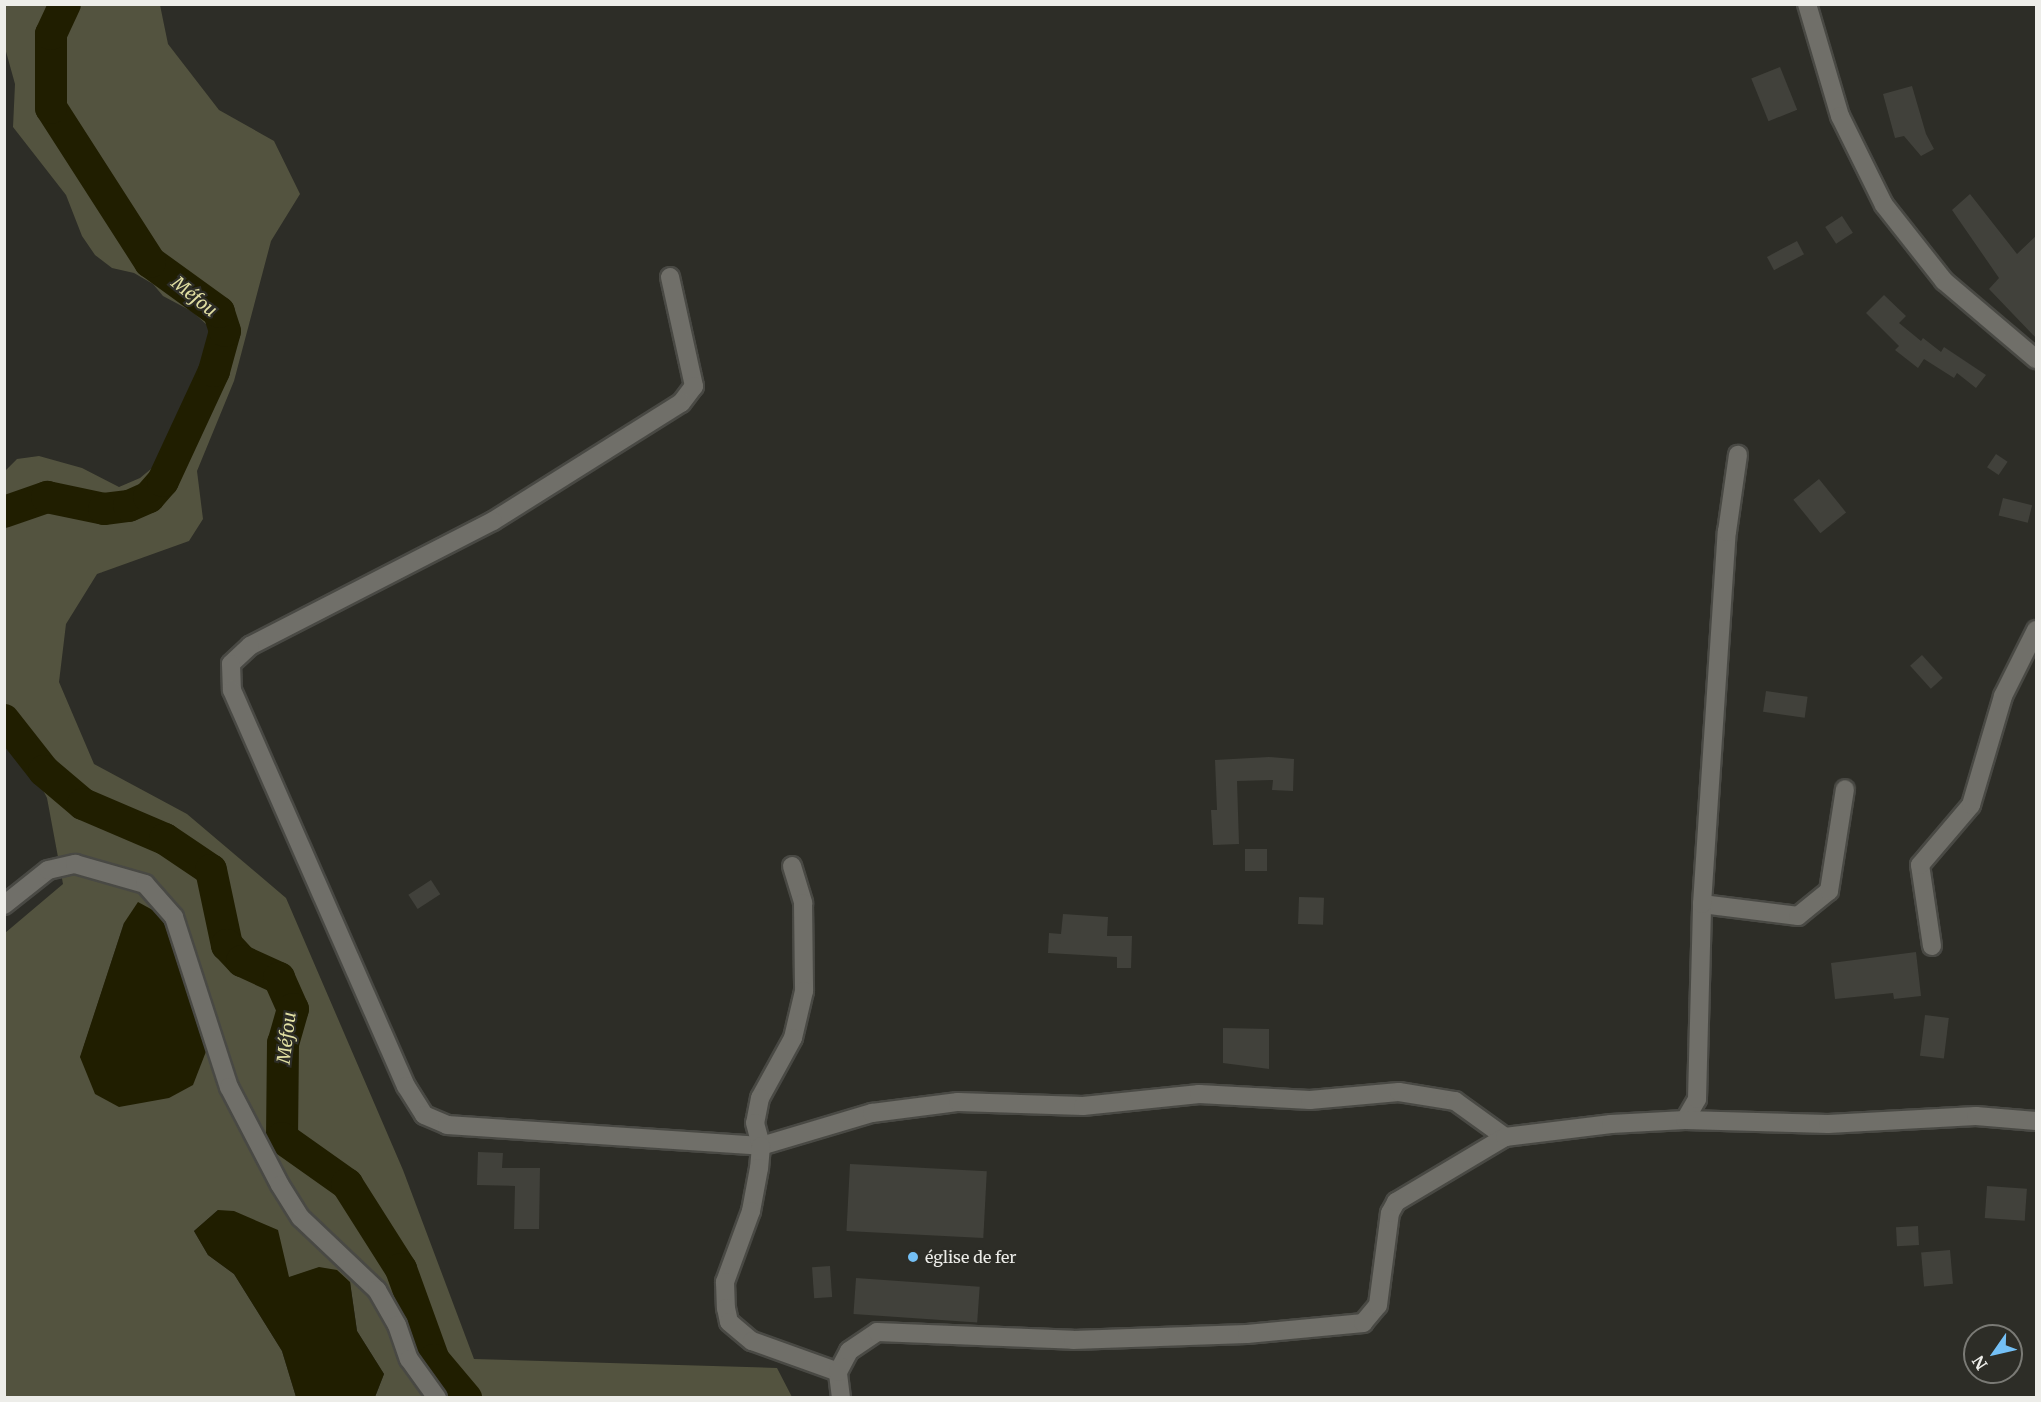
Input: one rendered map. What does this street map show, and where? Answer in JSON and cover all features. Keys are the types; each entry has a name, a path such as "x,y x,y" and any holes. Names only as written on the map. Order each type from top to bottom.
{"street":[{"path":"1807,4 1840,116 1884,206 1944,281 2037,359"},
{"path":"670,277 694,386 681,403 493,521 250,646 231,663 232,690 406,1086 424,1115 447,1125 760,1146 872,1113 957,1102 1083,1106 1199,1094 1310,1100 1399,1092 1455,1101 1505,1137"},
{"path":"1685,1120 1697,1099 1702,904 1727,532 1738,455"},
{"path":"1932,946 1920,865 1971,805 2003,696 2037,630"},
{"path":"1702,904 1798,916 1829,891 1845,789"},
{"path":"4,905 48,870 75,864 110,871 145,884 174,917 229,1087 280,1185 301,1218 377,1290 397,1325 409,1359 437,1398"},
{"path":"792,866 803,903 804,991 793,1038 760,1098 755,1123 760,1146 751,1211 725,1282 729,1322 752,1341 838,1372"},
{"path":"841,1398 838,1372 849,1351 877,1332 1074,1340 1246,1334 1363,1323 1378,1305 1390,1213 1396,1202 1505,1137 1611,1124 1685,1120 1828,1124 1976,1116 2037,1120"}],"green space":[{"path":"5,5 160,5 168,44 219,110 274,141 300,194 271,241 234,381 197,471 203,519 189,541 97,574 66,624 59,682 94,764 187,814 286,898 403,1170 474,1359 777,1368 792,1397 375,1397 384,1374 357,1331 350,1282 289,1277 218,1210 194,1231 208,1255 234,1274 282,1351 296,1397 5,1397 5,933 63,884 47,798 37,778 5,738 5,471 17,459 39,456 82,468 119,487 140,478 157,464 165,442 179,424 179,413 211,349 212,338 209,327 193,312 163,296 153,284 134,273 112,268 95,255 82,236 66,195 13,127 15,84 5,48","holes":["160,914 179,960 80,1058 124,923"]}],"shaded area":[{"path":"138,902 160,914 169,934 207,1049 193,1085 169,1098 119,1107 95,1094 80,1057 124,923"},
{"path":"218,1210 234,1211 278,1230 289,1277 319,1267 337,1270 350,1282 357,1331 384,1374 375,1397 296,1397 282,1351 234,1274 208,1255 194,1231"}],"building":[{"path":"1780,67 1797,110 1768,121 1751,79"},
{"path":"1912,86 1926,134 1934,149 1921,156 1904,136 1895,138 1883,94"},
{"path":"1970,194 2017,254 2037,235 2037,339 1989,289 1999,278 1952,210"},
{"path":"1842,216 1853,233 1836,244 1825,227"},
{"path":"1797,241 1804,254 1774,270 1767,257"},
{"path":"1884,295 1906,316 1899,323 1921,341 1923,338 1941,352 1944,347 1986,375 1976,388 1957,373 1954,378 1924,359 1918,368 1895,350 1899,346 1866,313"},
{"path":"1996,454 2008,462 1999,475 1987,467"},
{"path":"1819,479 1846,512 1820,533 1793,500"},
{"path":"2003,498 2032,505 2028,523 1999,515"},
{"path":"1922,655 1943,678 1931,689 1910,666"},
{"path":"1766,691 1808,697 1805,718 1763,712"},
{"path":"1269,757 1294,759 1293,791 1272,790 1273,780 1237,781 1239,844 1213,845 1211,810 1217,810 1215,760"},
{"path":"1245,849 1267,849 1267,871 1245,871"},
{"path":"431,880 440,894 418,909 408,895"},
{"path":"1299,897 1324,898 1323,925 1298,924"},
{"path":"1063,914 1108,917 1107,936 1132,936 1131,968 1117,968 1117,957 1048,953 1049,933 1061,934"},
{"path":"1916,952 1921,996 1894,999 1893,993 1835,999 1831,963"},
{"path":"1925,1015 1949,1018 1944,1059 1920,1056"},
{"path":"1223,1028 1269,1029 1269,1069 1223,1063"},
{"path":"478,1152 503,1153 502,1168 540,1168 539,1229 514,1229 515,1186 477,1185"},
{"path":"850,1164 987,1171 983,1238 846,1231"},
{"path":"1987,1186 2027,1189 2025,1221 1985,1218"},
{"path":"1918,1226 1919,1245 1897,1246 1896,1227"},
{"path":"1950,1250 1953,1284 1924,1286 1921,1253"},
{"path":"830,1266 832,1297 814,1298 812,1267"},
{"path":"856,1278 980,1287 977,1323 853,1314"}],"waterway":[{"name":"Méfou","path":"4,512 47,497 104,509 129,506 149,497 163,481 214,371 225,331 219,312 150,262 51,108 51,34 65,4"},
{"name":"Méfou","path":"4,720 44,771 83,804 165,839 211,870 227,945 242,961 279,978 293,1009 283,1043 282,1138 347,1184 401,1269 434,1360 466,1398"}],"place":[{"name":"église de fer","path":"913,1257"}]}
